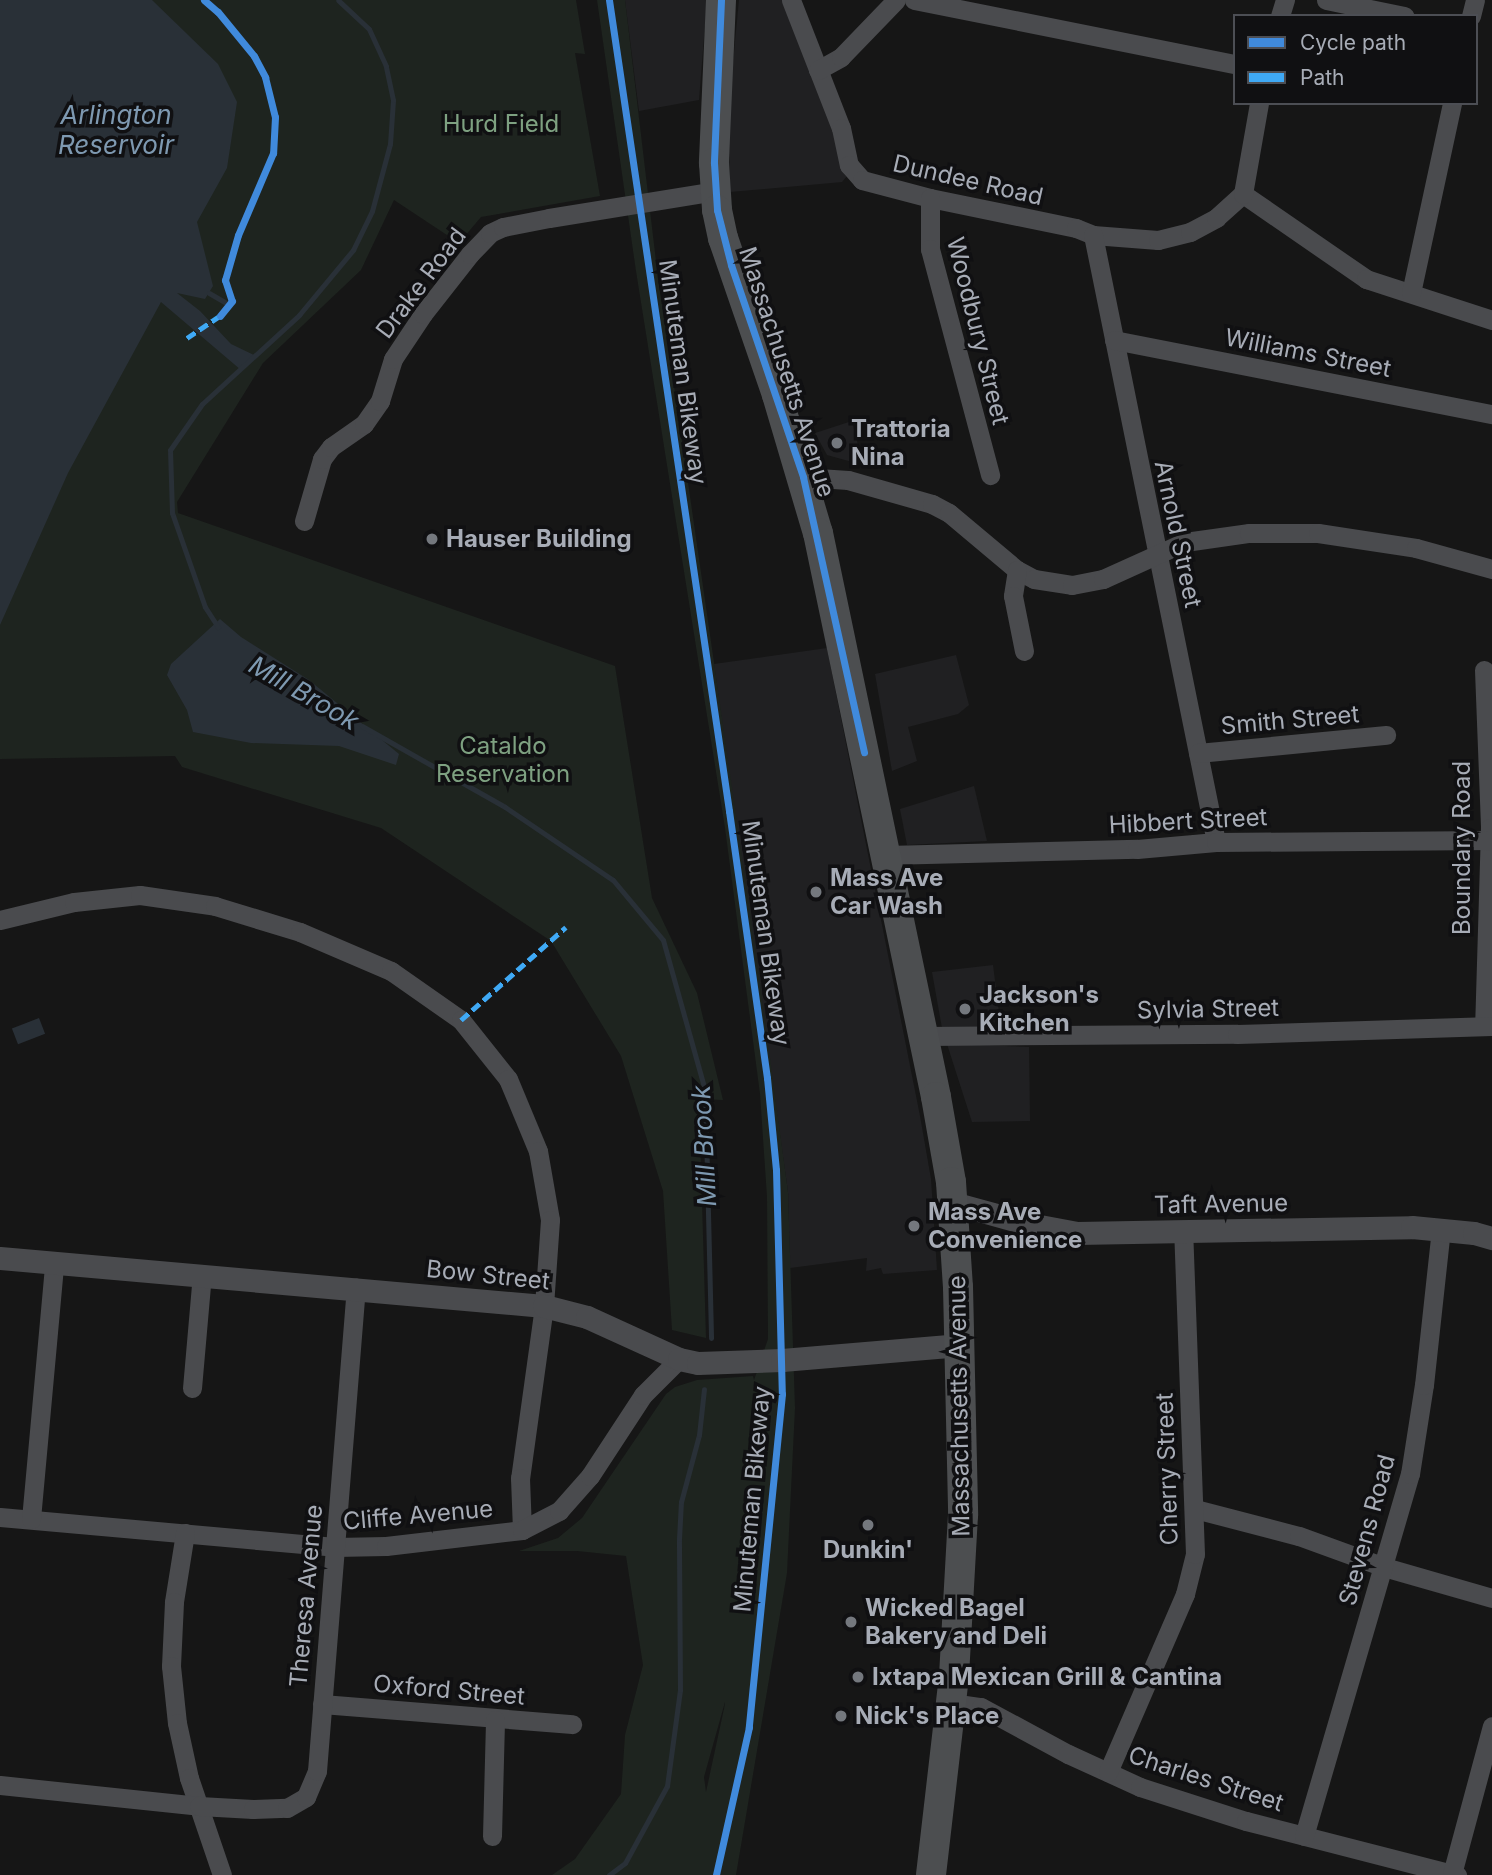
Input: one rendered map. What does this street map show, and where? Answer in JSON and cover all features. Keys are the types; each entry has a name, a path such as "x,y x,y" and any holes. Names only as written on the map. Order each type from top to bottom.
{"main road":[{"name":"Massachusetts Avenue","path":"721,0 715,191 723,238 803,477 830,587 924,1036 953,1203 960,1345 963,1515 951,1703 931,1875"}],"street":[{"name":"Dundee Road","path":"791,0 841,128 852,172 862,180 930,198 1076,228 1093,235 1158,240 1190,232 1216,218 1243,194"},
{"path":"818,70 841,57 896,0"},
{"path":"914,0 1233,64"},
{"path":"1326,0 1394,14"},
{"path":"1259,105 1243,194 1366,279 1492,320"},
{"path":"1411,293 1452,105"},
{"name":"Drake Road","path":"304,521 322,459 331,447 364,424 380,401 393,359 423,314 481,241 503,227 715,191"},
{"name":"Woodbury Street","path":"930,198 930,249 990,475"},
{"name":"Arnold Street","path":"1093,235 1216,842"},
{"name":"Williams Street","path":"1114,340 1492,414"},
{"path":"803,477 858,482 932,504 950,513 1017,570 1034,579 1087,584 1185,542 1249,533 1318,533 1416,548 1492,569"},
{"path":"1017,570 1013,596 1024,651"},
{"name":"Boundary Road","path":"1484,670 1491,840 1488,1026"},
{"name":"Smith Street","path":"1198,753 1386,736"},
{"name":"Hibbert Street","path":"886,855 1137,849 1216,842 1491,840"},
{"path":"0,920 74,902 140,895 215,906 300,932 391,971 458,1017 508,1079 538,1151 550,1220 544,1307 520,1478 522,1530"},
{"name":"Sylvia Street","path":"924,1036 1237,1034 1488,1026"},
{"name":"Taft Avenue","path":"953,1203 1029,1224 1077,1233 1441,1229 1492,1238"},
{"name":"Stevens Road","path":"1304,1836 1410,1474 1424,1385 1441,1229"},
{"name":"Cherry Street","path":"1108,1772 1185,1594 1195,1554 1183,1230"},
{"name":"Bow Street","path":"0,1258 202,1274 544,1307 587,1318 679,1359 698,1363 741,1363 960,1345"},
{"path":"31,1519 54,1264"},
{"path":"192,1388 202,1274"},
{"name":"Theresa Avenue","path":"0,1785 199,1807 270,1810 296,1804 306,1797 317,1772 356,1288"},
{"name":"Cliffe Avenue","path":"0,1517 335,1547 386,1546 522,1530 559,1511 590,1476 643,1395 679,1359"},
{"path":"1195,1508 1299,1536 1384,1567 1492,1598"},
{"path":"185,1533 174,1602 172,1666 177,1723 199,1807 222,1875"},
{"name":"Charles Street","path":"951,1703 981,1707 1140,1787 1304,1836 1455,1874"},
{"name":"Oxford Street","path":"322,1704 495,1720 572,1724"},
{"path":"492,1836 495,1720"},
{"path":"1455,1874 1492,1726"}],"shaded area":[{"path":"625,0 707,0 699,100 639,111"},
{"path":"739,0 785,0 830,114 847,176 842,182 730,192 728,114"},
{"name":"Trattoria Nina","path":"852,421 863,465 827,455 815,433"},
{"path":"827,648 920,1116 931,1179 937,1270 883,1274 881,1268 866,1271 867,1258 790,1268 788,1192 714,664"},
{"path":"956,655 969,705 958,714 908,727 917,761 892,771 875,674"},
{"path":"974,786 987,841 907,845 900,809"},
{"path":"993,965 1001,1029 942,1028 932,972"},
{"path":"947,1044 1029,1047 1030,1121 972,1122"}],"green space":[{"path":"0,0 576,0 585,54 575,53 600,196 481,217 459,243 394,200 361,270 263,363 177,502 178,513 615,666 652,898 697,993 723,1100 699,1099 706,1338 672,1330 663,1191 621,1056 551,941 381,828 182,767 175,756 0,759"},
{"path":"597,0 625,0 656,261 788,1192 795,1408 787,1573 736,1875 552,1875 575,1859 621,1794 625,1735 643,1665 626,1556 577,1551 519,1551 558,1538 582,1518 666,1394 675,1387 697,1380 753,1376 754,1380 768,1339 767,1197 760,1094 725,828 636,271","holes":["725,1702 706,1792 704,1777"]}],"water":[{"name":"Arlington Reservoir","path":"0,0 152,0 218,64 237,102 227,168 197,222 213,286 205,299 177,293 200,311 231,344 256,356 241,370 161,302 68,473 0,625"},
{"path":"220,619 241,637 309,680 399,754 396,765 339,746 251,743 193,732 187,710 167,675 171,664"},
{"path":"39,1018 45,1034 18,1044 12,1028"}],"waterway":[{"name":"Mill Brook","path":"218,627 205,607 172,513 170,450 202,404 299,315 353,250 372,211 390,144 393,100 386,66 369,29 338,0"},
{"path":"209,293 226,303"},
{"name":"Mill Brook","path":"362,726 505,807 613,880 663,940 705,1090 711,1338"},
{"path":"609,1875 625,1863 667,1786 680,1690 681,1502 699,1435 704,1389"}],"marked path":[{"path":"187,338 220,316"},
{"path":"461,1020 566,927"}],"cycle path":[{"path":"204,0 218,12 254,56 265,77 275,117 273,153 238,235 225,280 232,301 220,316"},
{"name":"Minuteman Bikeway","path":"609,0 729,811 767,1078 776,1170 782,1394 749,1727 716,1875"},
{"path":"721,0 714,163 717,210 731,265 803,477 864,752"}],"place":[{"name":"Trattoria Nina","path":"837,443"},
{"name":"Hauser Building","path":"432,539"},
{"name":"Mass Ave Car Wash","path":"816,892"},
{"name":"Jackson's Kitchen","path":"965,1009"},
{"name":"Mass Ave Convenience","path":"914,1226"},
{"name":"Dunkin'","path":"868,1525"},
{"name":"Wicked Bagel Bakery and Deli","path":"851,1622"},
{"name":"Ixtapa Mexican Grill & Cantina","path":"858,1677"},
{"name":"Nick's Place","path":"841,1716"}],"park label":[{"name":"Hurd Field","path":"501,124"},
{"name":"Cataldo Reservation","path":"503,760"}]}
